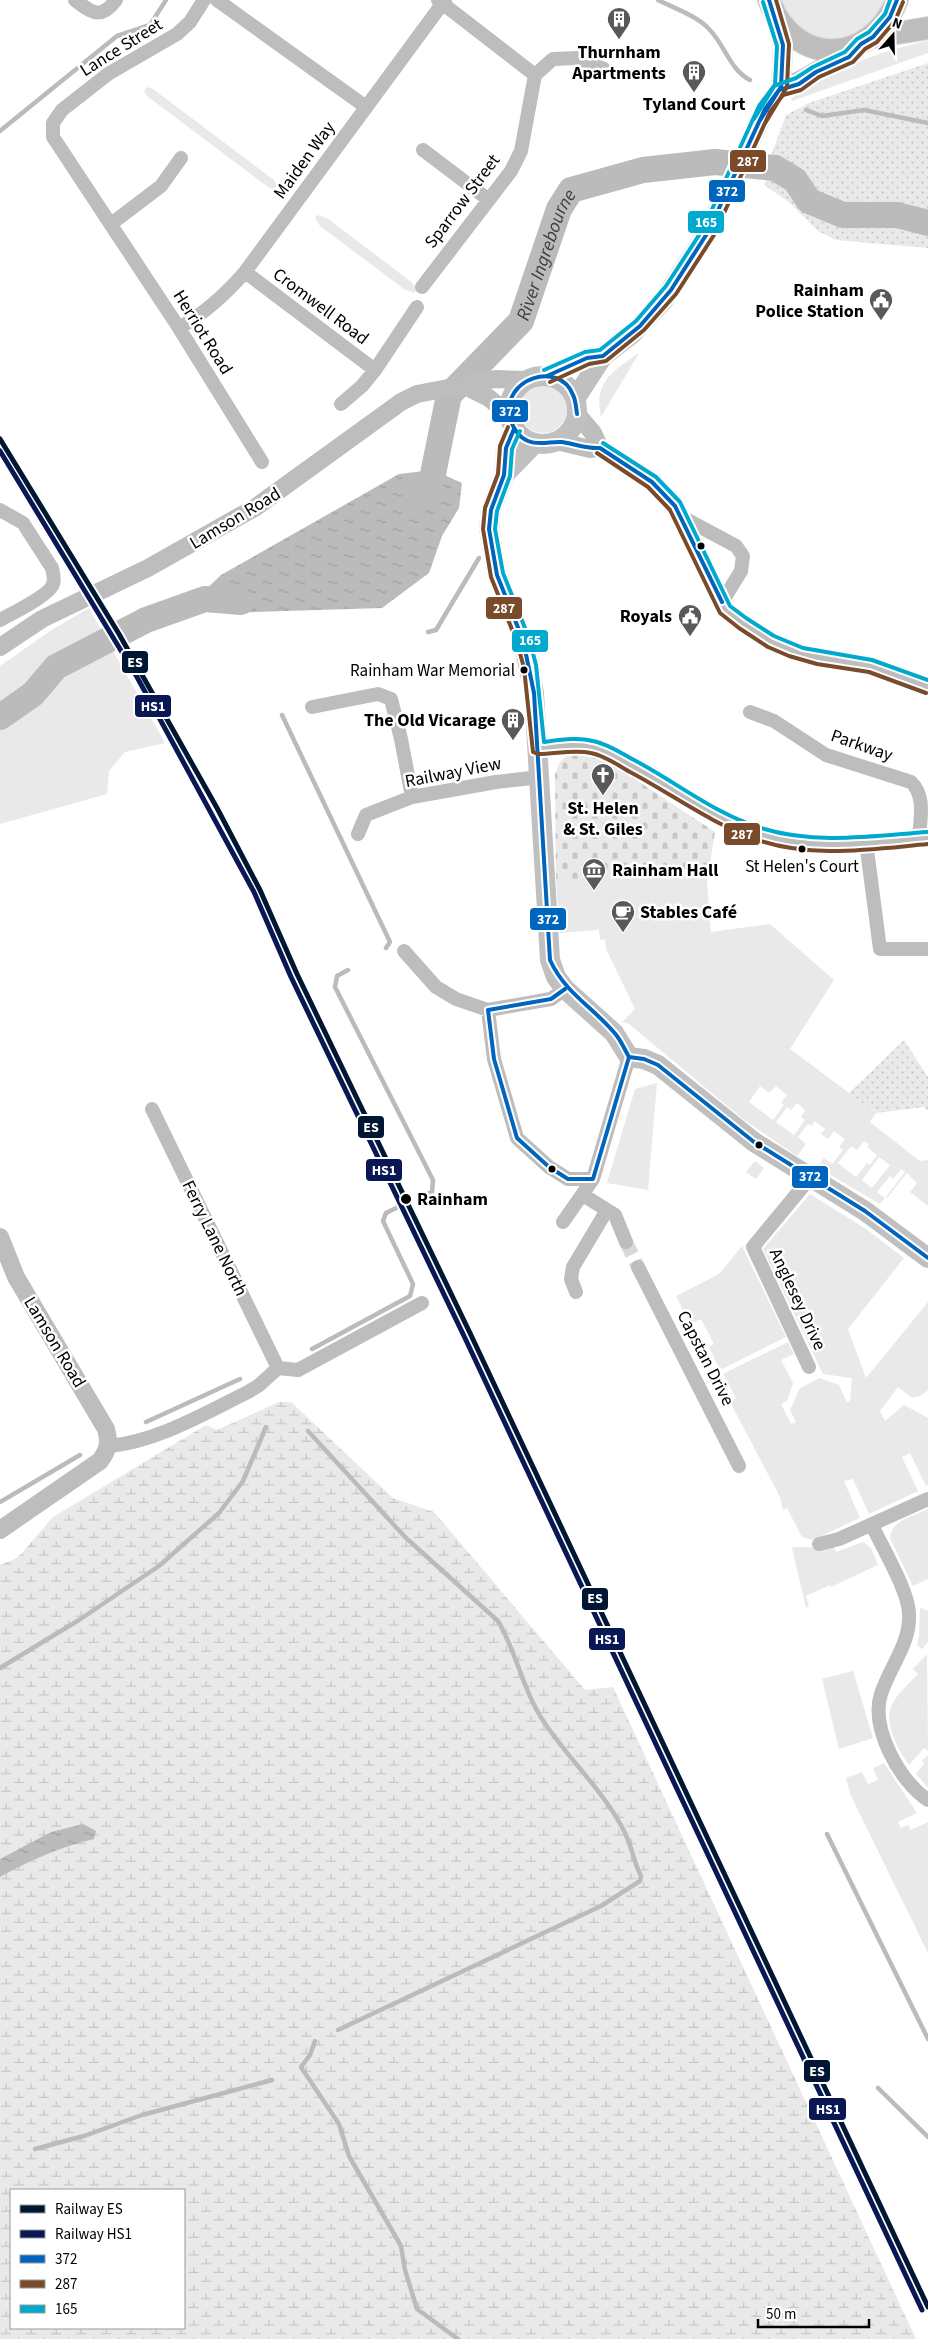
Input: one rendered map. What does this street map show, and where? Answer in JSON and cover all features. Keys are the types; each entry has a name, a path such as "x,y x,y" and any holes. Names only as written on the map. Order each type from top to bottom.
{"main road":[{"path":"781,88 799,84 816,72 848,57 890,17 897,0"},
{"path":"772,8 787,31 803,43 822,49 842,50 867,40 928,28"},
{"path":"512,422 524,438 536,443 546,444 557,441 571,430 576,406 603,356 632,334 672,290 708,232 765,109 781,88 783,45 772,8"},
{"path":"603,356 587,358 547,376 526,380 512,395 509,405 512,422 506,448 504,475 491,510 489,530 497,575 523,640 534,693 541,777 546,916 550,960 556,977 565,989 614,1032 629,1057 644,1059 658,1065 754,1142 865,1211 928,1258"},
{"path":"547,376 564,383 576,406"},
{"path":"504,475 536,443"}],"street":[{"path":"75,0 90,11 100,13 109,9 116,0"},
{"name":"Lance Street","path":"111,224 53,137 53,123 62,110 108,74 177,34 190,22 204,0"},
{"path":"217,0 366,107"},
{"path":"442,1 535,75 553,59 577,58 604,69"},
{"name":"Maiden Way","path":"179,328 199,316 224,296 245,272 442,1"},
{"name":"Sparrow Street","path":"422,287 511,171 520,151 535,75"},
{"path":"423,150 489,200"},
{"path":"111,224 161,186 181,158"},
{"name":"Herriot Road","path":"111,224 179,328 262,462"},
{"name":"Cromwell Road","path":"245,272 375,370"},
{"name":"Cromwell Road","path":"341,404 362,386 375,370 417,307"},
{"name":"Lamson Road","path":"0,647 42,619 148,568 256,507 320,462 390,408 417,394 495,379 526,380"},
{"path":"464,386 489,398 512,422"},
{"path":"576,406 600,448 652,482 675,506 725,610 755,632 785,648 817,658 870,666 928,687"},
{"path":"557,441 590,450 600,448"},
{"path":"0,510 23,523 52,568 54,584 46,593 0,620"},
{"path":"680,516 736,546 743,556 741,571 722,602"},
{"path":"312,707 378,694 390,699 401,739 412,797"},
{"name":"Parkway","path":"750,712 774,721 826,755 911,782 918,789 921,798 923,839"},
{"path":"538,748 586,746 604,750 645,772 722,819 759,834 796,843 923,839"},
{"name":"Railway View","path":"358,834 366,815 412,797 496,782 541,777"},
{"path":"866,842 880,949 928,949"},
{"path":"404,951 436,987 456,1000 488,1010 551,999 565,989"},
{"path":"488,1010 494,1059 517,1138 549,1168 568,1179 593,1179"},
{"path":"563,1222 583,1196 593,1179 629,1057"},
{"name":"Ferry Lane North","path":"152,1109 278,1368"},
{"name":"Anglesey Drive","path":"809,1366 753,1247 810,1178"},
{"path":"583,1196 615,1215 626,1242"},
{"path":"576,1292 571,1279 573,1268 607,1210"},
{"name":"Lamson Road","path":"0,1237 16,1277 106,1429 109,1446"},
{"name":"Capstan Drive","path":"638,1267 740,1466"},
{"path":"0,1530 100,1461 109,1446 128,1444 162,1433 253,1390 278,1368 298,1370 422,1304"},
{"path":"819,1544 839,1539 928,1500"},
{"path":"872,1525 904,1593 909,1611 908,1635 880,1696 879,1719 885,1741 897,1766 917,1793 928,1800"}],"green space":[{"path":"780,0 888,0 874,24 842,40 820,39 795,25"},
{"path":"928,41 928,53 792,101 791,99 804,89 837,71 894,49"},
{"path":"928,63 928,248 836,240 818,231 789,202 764,185 775,159 772,153 786,115 809,103"},
{"path":"147,87 153,89 274,180 277,186 274,189 268,187 147,96 144,91"},
{"path":"317,215 327,218 410,281 417,289 414,293 404,289 320,226 315,218"},
{"path":"639,353 601,417 600,395 607,379 613,372"},
{"path":"543,385 552,387 560,392 565,400 567,409 565,418 560,426 552,431 543,433 534,431 526,426 521,418 519,409 521,400 526,392 534,387"},
{"path":"89,608 165,743 125,752 109,771 107,794 0,824 0,666 50,631"},
{"path":"571,752 597,754 715,832 707,882 556,882 555,774 560,762"},
{"path":"556,882 707,882 711,932 770,924 834,980 790,1049 876,1113 870,1122 920,1161 928,1160 928,1206 910,1192 917,1183 907,1173 886,1197 905,1172 901,1169 893,1179 890,1176 877,1192 885,1198 880,1204 817,1167 824,1158 832,1164 843,1150 839,1147 845,1139 834,1131 828,1139 821,1134 825,1129 815,1121 811,1126 808,1124 798,1137 806,1144 797,1156 744,1120 629,1024 622,1022 635,1009 606,949 605,939 600,940 599,930 560,933","holes":["760,1086 769,1093 776,1086 787,1095 781,1103 784,1105 773,1120 749,1102","797,1103 805,1110 801,1117 805,1120 794,1135 776,1122 787,1107 791,1110","864,1141 869,1144 867,1147 877,1155 870,1165 867,1163 856,1177 838,1163 851,1146 857,1150","879,1157 890,1165 872,1188 862,1180"]},
{"path":"904,1040 928,1077 928,1110 925,1110 925,1107 876,1113 849,1093"},
{"path":"657,1083 648,1190 607,1183 635,1089"},
{"path":"755,1161 764,1168 756,1179 746,1172"},
{"path":"810,1194 866,1229 904,1258 848,1329 866,1378 928,1302 928,1390 922,1395 912,1398 898,1387 880,1411 885,1421 904,1405 928,1418 928,1485 926,1486 910,1453 902,1457 918,1491 869,1514 853,1479 844,1481 860,1518 812,1540 802,1537 787,1508 783,1510 780,1497 730,1402 736,1398 723,1374 788,1342 794,1354 781,1360 793,1383 787,1401 781,1404 791,1424 796,1422 790,1410 800,1388 820,1378 839,1385 847,1402 850,1401 852,1378 823,1374 763,1249"},
{"path":"742,1246 786,1337 720,1370 709,1347 714,1344 701,1319 690,1324 676,1296 719,1274"},
{"path":"279,1402 291,1402 393,1498 434,1512 585,1690 613,1687 916,2339 0,2339 0,1565 15,1559 21,1554 53,1517 206,1425 217,1430"},
{"path":"928,1509 928,1579 913,1586 890,1538 891,1532 899,1523"},
{"path":"863,1542 871,1548 878,1565 831,1587 830,1585 806,1596 809,1606 806,1608 792,1548 822,1548 833,1545 836,1552"},
{"path":"920,1607 928,1611 928,1642 922,1649 917,1645"},
{"path":"927,1654 928,1751 924,1748 909,1765 892,1734 889,1717 890,1709 899,1694 918,1674 913,1669"},
{"path":"853,1671 873,1738 839,1749 822,1679"},
{"path":"928,1755 928,1788 916,1774 924,1764 922,1761"},
{"path":"884,1763 917,1813 898,1822 901,1828 908,1825 911,1830 928,1822 928,1953 851,1796 846,1778 862,1772 868,1784 878,1780 873,1768"}],"water":[{"path":"433,470 462,483 459,508 442,536 429,573 382,608 224,613 199,596 221,575 399,474"},
{"path":"83,1824 96,1831 94,1839 46,1855 0,1877 0,1859 51,1832"}],"waterway":[{"path":"0,131 117,36 150,25 166,0"},
{"path":"658,0 692,16 704,24 715,35 732,64 743,76 750,80"},
{"path":"806,110 822,116 864,110 928,123"},
{"name":"River Ingrebourne","path":"415,499 432,479 449,395 521,321 559,209 571,190 643,170 715,162 775,168 795,180 809,201 843,215 897,215 928,223"},
{"path":"428,632 436,630 479,558"},
{"name":"River Ingrebourne","path":"0,717 33,694 56,667 146,620 205,599 241,602"},
{"path":"282,715 390,942 386,948"},
{"path":"348,970 337,976 335,987 433,1180 432,1192 425,1195"},
{"path":"312,1349 410,1296 413,1284 383,1221 386,1213 398,1207"},
{"path":"146,1422 240,1379"},
{"path":"0,1668 79,1620 159,1566 219,1513 243,1481 266,1427"},
{"path":"308,1431 405,1537 498,1621 505,1633 537,1710 554,1736 617,1818 627,1838 641,1876 640,1881 601,1906 338,2030"},
{"path":"0,1502 80,1455"},
{"path":"827,1834 928,2039"},
{"path":"315,2041 310,2055 301,2067 339,2124 349,2156 401,2246 405,2270 417,2309 458,2339"},
{"path":"35,2149 84,2136 142,2115 272,2080"},
{"path":"878,2088 928,2137"}],"tunnel":[{"path":"626,1242 638,1267"}],"rail line":[{"name":"ES","path":"0,439 119,634 217,808 260,890 297,974 470,1333 928,2307"},
{"name":"HS1","path":"0,451 137,677 254,892 291,977 464,1336 922,2310"}],"transit line":[{"name":"372","path":"759,122 781,87 783,45 769,0"},
{"name":"287","path":"764,125 787,87 789,44 776,0"},
{"name":"165","path":"544,370 585,352 600,350 636,321 666,286 703,229 759,106 774,86 796,78 813,67 845,52 857,39 869,32 885,14 890,0"},
{"name":"372","path":"547,376 587,358 603,356 640,326 671,290 708,232 765,109 779,90 799,84 816,72 849,57 861,44 873,37 890,17 897,0"},
{"name":"165","path":"754,119 775,85 777,46 763,2"},
{"name":"287","path":"550,382 589,364 606,361 644,330 676,294 714,235 770,112 783,95 801,90 819,77 853,62 865,49 877,42 895,21 903,2"},
{"name":"372","path":"577,414 574,397 566,384 556,378 545,376 533,378 523,384 514,393 510,404 510,418 516,432 528,441 537,443 562,442 600,448"},
{"name":"287","path":"508,427 500,446 498,474 485,508 483,529 491,577 517,642 524,668 533,752 538,754 578,751 602,756 723,825 755,839 776,845 797,849 841,851 928,844"},
{"name":"372","path":"514,429 506,448 504,475 491,510 489,529 497,575 523,640 534,693 550,960 564,983 617,1036 629,1057"},
{"name":"165","path":"520,431 512,449 510,476 497,511 495,529 503,573 529,638 536,665 544,742 581,739 604,744 728,815 761,828 781,833 823,838 844,838 927,832"},
{"name":"165","path":"603,443 656,477 680,502 730,606 746,618 774,636 803,648 872,660 928,680"},
{"name":"372","path":"600,448 652,482 675,506 722,602"},
{"name":"287","path":"597,453 648,487 670,510 720,613 739,628 768,647 789,656 817,664 869,672 926,693"},
{"name":"372","path":"565,989 551,999 488,1010 494,1059 517,1138 549,1167 568,1179 593,1179 629,1057"},
{"name":"372","path":"629,1057 644,1059 658,1065 754,1142 865,1211 928,1258"}],"place":[{"name":"Thurnham Apartments","path":"619,40"},
{"name":"Tyland Court","path":"694,93"},
{"name":"Rainham Police Station","path":"881,321"},
{"name":"Royals","path":"690,637"},
{"name":"Rainham War Memorial","path":"524,670"},
{"name":"The Old Vicarage","path":"513,741"},
{"name":"St. Helen & St. Giles","path":"603,796"},
{"name":"St Helen's Court","path":"802,849"},
{"name":"Rainham Hall","path":"594,891"},
{"name":"Stables Café","path":"623,933"},
{"name":"Rainham","path":"406,1199"}]}
